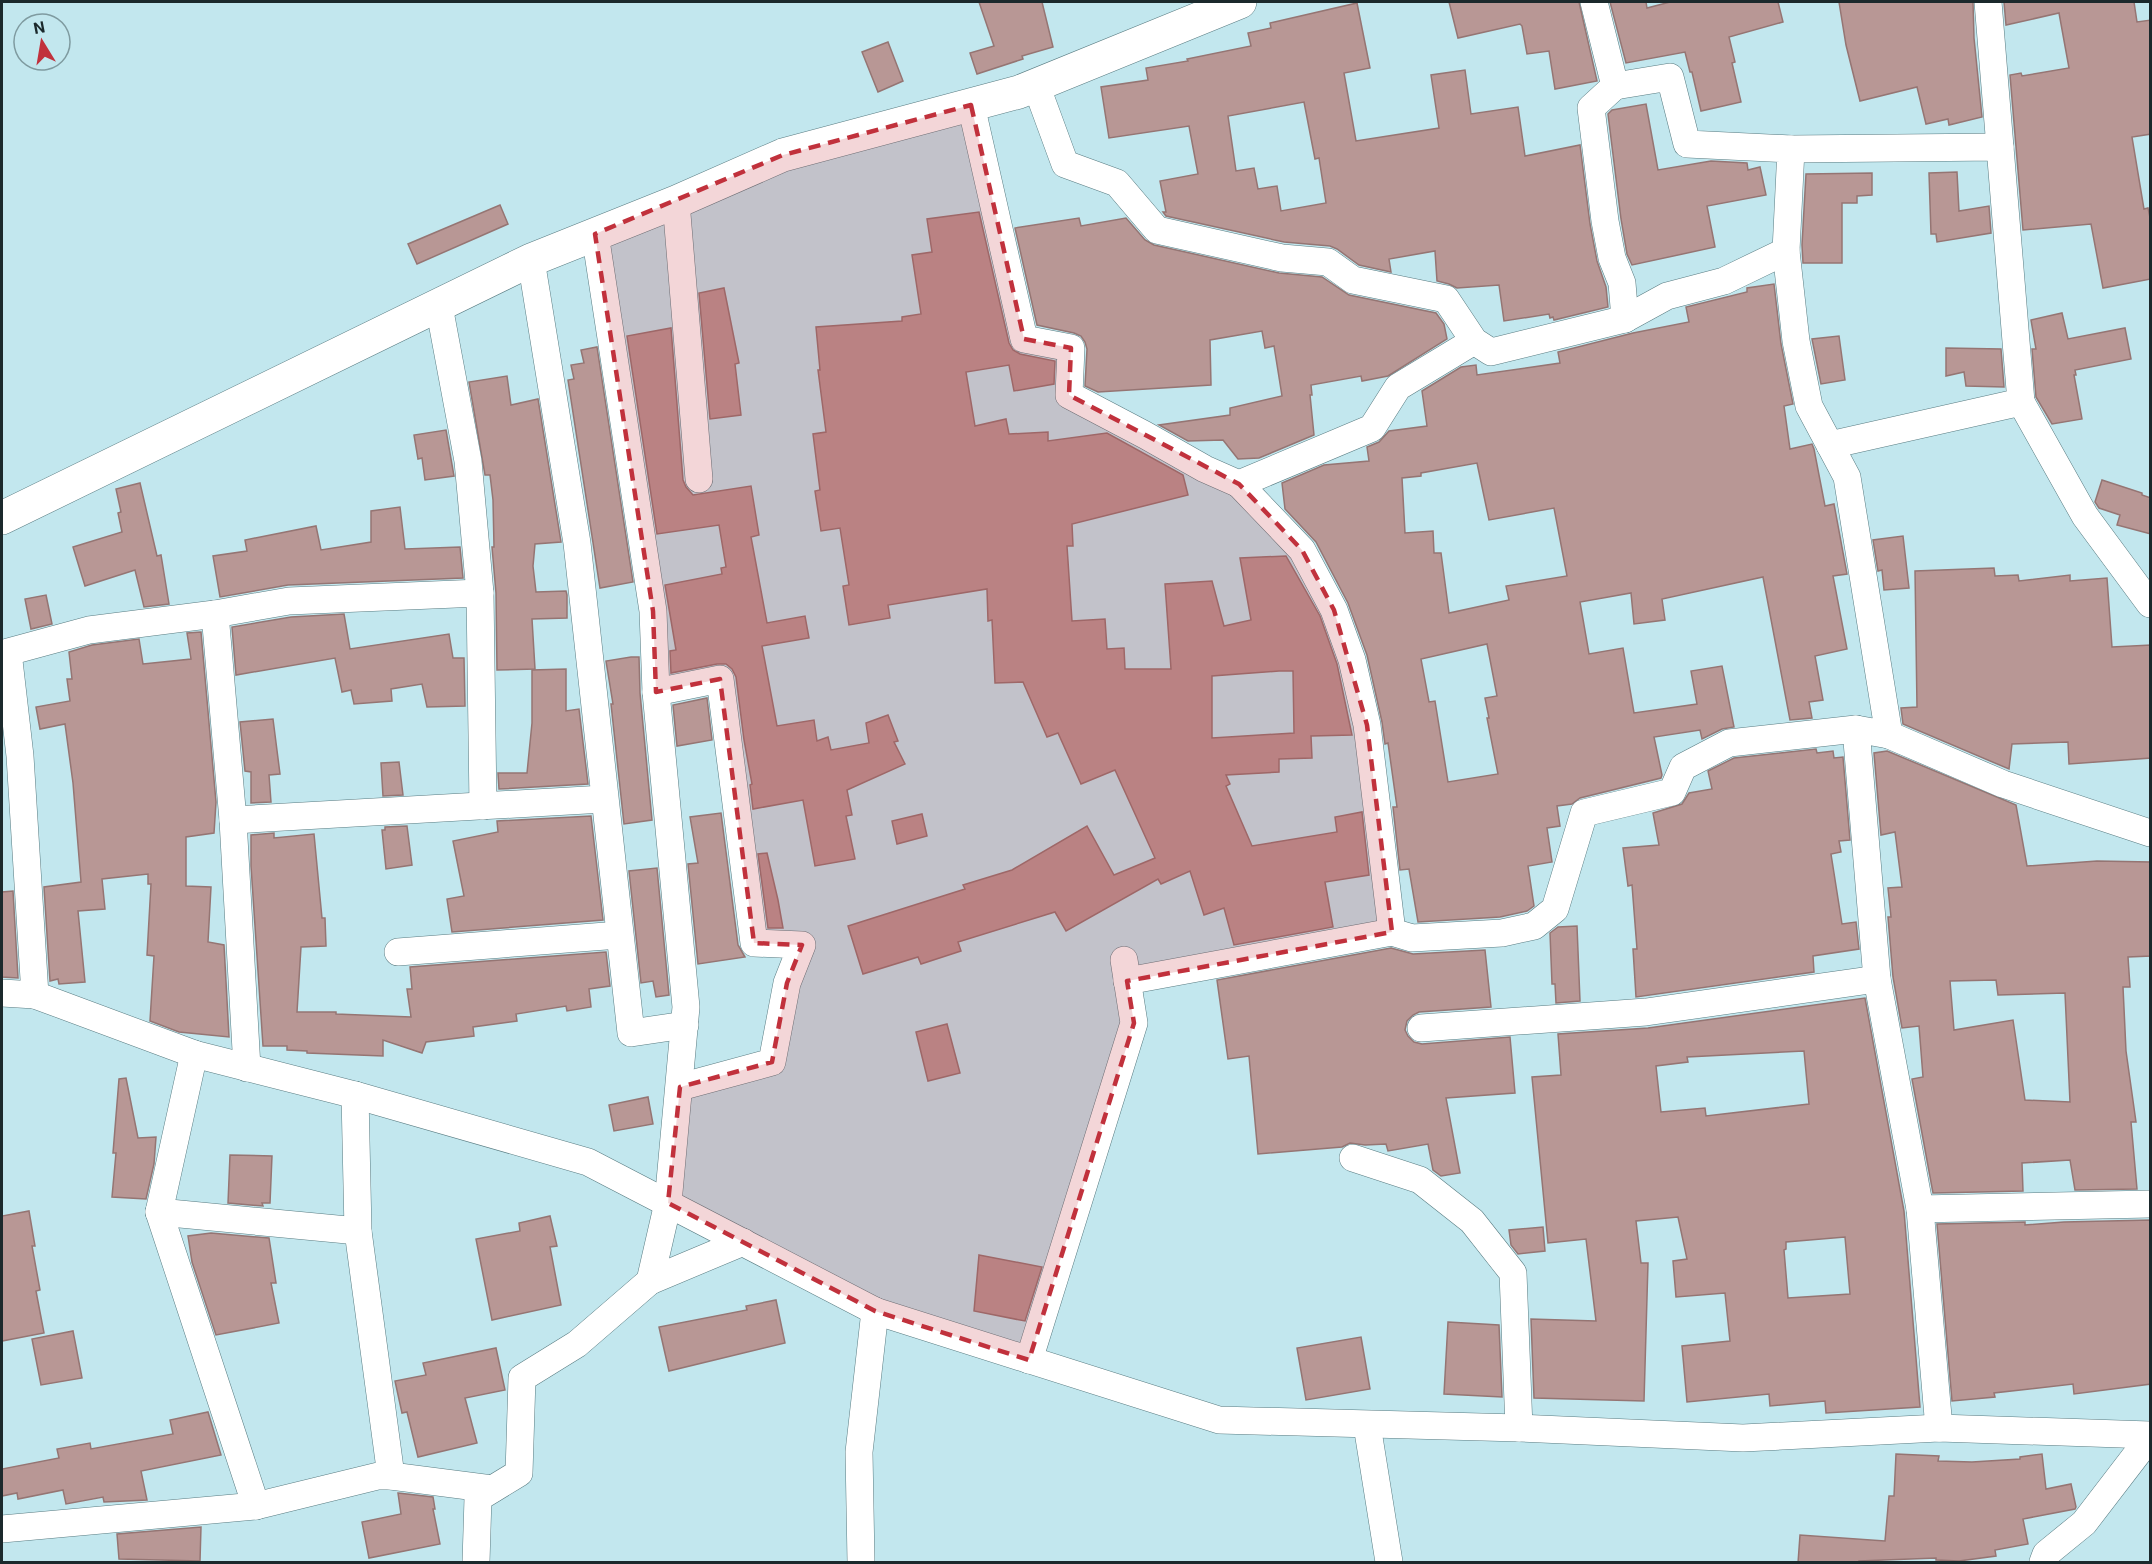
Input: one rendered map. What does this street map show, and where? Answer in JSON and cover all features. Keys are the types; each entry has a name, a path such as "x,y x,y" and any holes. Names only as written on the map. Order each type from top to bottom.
{"main road":[{"path":"2,518 531,260 676,202 783,155 1019,92 1240,2"}],"street":[{"path":"1594,2 1615,86"},
{"path":"1988,2 2021,402 2085,516 2151,603"},
{"path":"1625,319 1622,283 1612,258 1605,221 1591,108 1615,86 1670,77 1687,144 1791,149 2000,147"},
{"path":"1036,85 1065,164 1117,183 1157,230 1282,258 1328,262 1353,280 1446,299 1474,341 1491,352 1625,319 1667,296 1724,281 1786,250"},
{"path":"971,105 1024,339 1071,348 1069,395 1205,469 1239,484 1302,550 1334,610 1352,660 1366,725 1392,932"},
{"path":"1791,149 1786,250 1796,341 1809,406 1847,477 1889,735"},
{"path":"676,202 699,479"},
{"path":"595,234 653,611 656,692 686,1007 668,1203 650,1281"},
{"path":"531,260 577,543 631,1033 685,1025"},
{"path":"439,306 468,461 480,593 483,806"},
{"path":"1239,484 1372,428 1398,387 1474,341"},
{"path":"1830,445 2021,402"},
{"path":"35,996 20,756 5,650 89,630 215,614 289,601 480,593"},
{"path":"215,614 233,820 247,1068"},
{"path":"656,692 720,680 754,943 802,945 787,983 772,1062 680,1087"},
{"path":"1856,729 1877,979 1920,1209 1939,1428"},
{"path":"1029,1359 1134,1023 1125,970 1392,932 1412,938 1502,933 1534,926 1555,909 1584,813 1672,792 1683,767 1729,743 1856,729 1889,735 2003,784 2151,833"},
{"path":"233,820 604,799"},
{"path":"398,952 619,935"},
{"path":"1421,1028 1646,1012 1877,979"},
{"path":"2,993 35,996 194,1054 355,1095 588,1162 875,1311 1219,1420 1519,1428 1743,1438 1939,1428 2151,1436"},
{"path":"194,1054 159,1212 256,1506"},
{"path":"355,1095 358,1231 391,1476"},
{"path":"1353,1158 1420,1180 1472,1221 1513,1273 1519,1428"},
{"path":"1920,1209 2151,1204"},
{"path":"159,1212 358,1231"},
{"path":"476,1563 478,1498 519,1473 522,1378 577,1344 650,1281 743,1242"},
{"path":"861,1563 859,1452 875,1311"},
{"path":"1366,1425 1389,1563"},
{"path":"2043,1563 2046,1554 2084,1523 2151,1436"},
{"path":"2,1528 256,1506 378,1476 492,1489"}],"highlighted area":[{"path":"971,105 1024,339 1071,348 1069,395 1239,484 1302,550 1334,610 1367,725 1392,932 1127,981 1134,1023 1029,1360 875,1311 668,1203 680,1087 772,1062 787,983 802,945 754,943 720,679 656,692 653,611 595,234 783,155"}],"building":[{"path":"979,2 1042,2 1053,47 1022,56 1023,59 977,74 970,53 994,46"},
{"path":"1449,2 1579,2 1597,81 1555,89 1549,51 1527,54 1520,24 1458,38"},
{"path":"1610,2 1646,2 1647,8 1670,2 1778,2 1783,22 1729,37 1741,102 1701,111 1685,52 1626,63"},
{"path":"1839,2 1973,2 1974,38 1982,117 1949,125 1948,119 1926,124 1917,87 1860,101 1846,45"},
{"path":"2004,2 2134,2 2137,22 2151,20 2151,134 2132,137 2144,209 2148,208 2151,222 2151,279 2103,288 2091,224 2023,230 2010,75 2021,73 2022,76 2069,68 2059,13 2006,25"},
{"path":"1357,3 1370,68 1344,73 1356,141 1439,128 1431,75 1465,70 1471,114 1518,107 1525,156 1580,145 1590,224 1597,261 1606,287 1608,307 1554,320 1549,314 1504,321 1499,285 1457,288 1437,281 1435,251 1389,259 1391,272 1359,265 1330,246 1284,242 1166,216 1163,212 1166,212 1160,181 1198,174 1189,126 1109,138 1101,87 1148,80 1146,68 1251,46 1248,33 1271,28 1270,23","holes":["1304,102 1315,159 1319,158 1326,203 1281,211 1277,186 1258,189 1254,168 1236,171 1228,116"]},
{"path":"888,42 903,81 878,92 862,52"},
{"path":"1646,104 1658,170 1711,161 1747,163 1748,170 1760,167 1766,195 1707,206 1715,247 1632,265 1627,254 1621,219 1608,114 1612,110"},
{"path":"1957,172 1959,211 1989,206 1991,233 1937,242 1936,234 1931,234 1929,173"},
{"path":"1872,173 1872,195 1857,196 1857,203 1842,203 1842,263 1803,263 1806,174"},
{"path":"500,205 508,224 417,264 408,244"},
{"path":"979,212 1009,343 1013,350 1020,354 1055,361 1054,384 1014,391 1009,365 966,372 975,426 1006,419 1009,434 1048,432 1048,441 1107,433 1183,475 1188,495 1072,524 1073,546 1067,546 1072,621 1105,619 1107,649 1124,648 1125,669 1171,669 1165,584 1212,581 1224,626 1251,620 1240,558 1286,556 1320,616 1337,664 1352,735 1311,736 1312,758 1279,759 1279,772 1226,775 1230,784 1226,786 1252,846 1337,832 1335,817 1362,812 1369,875 1325,882 1333,927 1234,945 1224,908 1204,915 1190,871 1161,884 1158,879 1066,931 1055,912 958,942 961,951 921,964 918,957 863,974 848,926 965,889 963,885 1012,870 1087,826 1114,875 1155,858 1115,770 1081,784 1058,733 1047,737 1023,682 995,683 992,620 988,621 987,589 888,605 890,618 849,625 843,586 849,585 840,528 821,531 815,491 820,490 813,434 826,432 818,370 820,370 816,327 902,321 902,317 921,314 912,255 932,252 927,219","holes":["1293,671 1294,733 1212,738 1212,676"]},
{"path":"1079,218 1081,226 1126,218 1145,240 1154,245 1279,273 1322,277 1349,295 1436,313 1444,324 1447,339 1388,376 1362,381 1361,376 1311,385 1314,435 1259,458 1238,459 1223,440 1188,441 1159,425 1230,415 1230,408 1282,396 1274,346 1265,348 1262,331 1210,340 1211,385 1098,392 1085,386 1087,349 1081,336 1037,325 1015,228"},
{"path":"1774,284 1781,344 1793,404 1784,406 1790,449 1812,444 1825,506 1834,504 1847,574 1833,576 1847,649 1815,656 1823,700 1809,702 1812,718 1790,720 1763,577 1662,599 1665,620 1634,624 1631,593 1580,602 1589,654 1623,648 1634,713 1697,704 1691,671 1722,666 1734,727 1722,729 1702,739 1700,730 1654,737 1661,778 1580,798 1572,804 1557,806 1560,826 1547,828 1552,862 1528,866 1534,906 1527,911 1500,917 1418,922 1409,869 1400,870 1393,807 1397,807 1388,743 1385,744 1367,655 1348,603 1316,542 1285,509 1282,483 1324,465 1369,461 1367,447 1379,442 1389,431 1427,426 1422,391 1461,367 1476,365 1477,375 1560,363 1558,352 1689,322 1686,307 1747,292 1747,288","holes":["1477,463 1489,520 1554,508 1567,576 1506,586 1509,600 1449,613 1441,553 1434,553 1433,531 1405,533 1402,478","1487,644 1497,696 1485,698 1498,774 1448,782 1435,701 1429,702 1421,659"]},
{"path":"724,288 739,363 735,364 741,415 710,419 699,293"},
{"path":"2062,313 2068,339 2125,328 2131,359 2075,370 2082,419 2052,424 2036,397 2032,349 2036,349 2031,320"},
{"path":"671,328 683,480 686,487 693,495 751,486 759,535 751,537 767,623 805,616 809,638 762,646 777,726 814,720 817,741 828,737 831,750 869,743 866,723 888,715 898,741 894,742 905,764 847,790 852,815 846,816 855,859 815,866 803,800 753,809 750,785 752,784 736,677 732,669 726,664 717,664 671,673 670,651 676,650 665,585 722,574 721,568 726,567 719,525 657,534 627,336"},
{"path":"1839,336 1845,380 1821,384 1812,339"},
{"path":"597,347 633,582 600,588 568,380 574,379 571,365 584,363 581,350"},
{"path":"1946,348 2001,349 2004,387 1966,386 1964,372 1946,376"},
{"path":"507,376 511,405 538,399 561,542 535,544 533,566 536,592 566,591 567,595 567,618 532,619 535,669 497,670 496,593 492,547 494,547 493,500 490,475 485,475 469,382"},
{"path":"446,430 454,476 425,480 422,458 418,459 414,435"},
{"path":"2102,480 2151,498 2151,534 2117,525 2120,515 2099,508 2095,502"},
{"path":"140,483 157,556 161,555 169,604 144,607 135,570 85,586 73,547 122,532 116,489"},
{"path":"400,507 405,549 460,547 463,578 288,585 220,597 213,556 247,551 245,540 316,526 321,550 371,542 371,511"},
{"path":"1903,536 1909,588 1884,590 1882,570 1878,571 1873,540"},
{"path":"1994,568 1995,576 2018,575 2019,581 2070,575 2070,581 2107,578 2112,647 2151,645 2151,758 2069,764 2068,742 2012,744 2009,769 1903,724 1901,708 1917,707 1915,571"},
{"path":"46,595 52,624 31,629 25,599"},
{"path":"344,614 350,649 449,634 453,658 464,658 465,706 427,707 422,684 391,689 392,701 354,704 351,690 342,692 335,658 236,675 232,627 291,617"},
{"path":"201,632 216,802 214,833 186,837 186,886 211,887 208,942 224,945 229,1037 179,1032 150,1021 154,956 147,955 151,884 148,884 148,874 102,879 105,909 78,911 85,982 59,984 58,979 50,981 44,887 81,882 73,783 65,724 40,729 36,707 70,701 67,679 72,679 69,652 92,645 139,639 143,664 191,659 187,633"},
{"path":"639,657 640,693 652,820 624,824 611,704 613,704 606,661"},
{"path":"566,669 566,711 579,709 588,784 499,789 498,773 527,773 532,723 532,670"},
{"path":"707,698 712,740 677,746 673,705"},
{"path":"273,719 280,774 269,775 271,802 251,803 251,772 245,771 240,722"},
{"path":"1816,749 1817,753 1833,751 1834,758 1843,757 1850,840 1839,841 1841,852 1831,854 1842,924 1856,922 1859,949 1813,956 1814,972 1636,997 1633,949 1637,949 1632,885 1628,886 1623,848 1659,845 1653,813 1682,804 1689,793 1712,789 1708,771 1734,758"},
{"path":"1887,751 2016,805 2027,866 2097,861 2151,862 2151,956 2128,957 2130,987 2123,987 2126,1051 2136,1122 2131,1122 2137,1189 2075,1190 2070,1160 2022,1163 2023,1191 1933,1193 1912,1079 1923,1077 1919,1026 1902,1028 1893,977 1888,888 1902,887 1895,832 1881,835 1874,753","holes":["1996,980 1998,995 2065,993 2070,1102 2025,1100 2013,1020 1954,1030 1950,981"]},
{"path":"399,762 403,795 383,796 381,763"},
{"path":"721,813 738,945 745,957 698,964 688,864 698,863 690,817"},
{"path":"922,814 927,836 897,844 892,821"},
{"path":"591,816 603,920 452,932 447,899 464,896 453,841 498,832 497,821"},
{"path":"407,826 412,865 386,869 382,830 385,830 385,827"},
{"path":"274,833 274,838 314,834 322,918 325,918 326,946 301,947 297,1012 411,1017 407,989 412,989 410,967 606,952 610,986 589,989 591,1007 567,1011 566,1006 516,1014 517,1021 473,1027 474,1036 426,1042 422,1053 383,1040 383,1056 307,1053 307,1051 287,1050 287,1046 263,1046 251,835"},
{"path":"767,853 783,928 768,928 758,854"},
{"path":"657,868 669,995 656,997 653,981 641,983 629,871"},
{"path":"13,891 18,978 2,977 2,892"},
{"path":"1577,926 1580,1001 1556,1003 1555,984 1552,984 1550,933 1558,927"},
{"path":"1391,948 1413,954 1485,950 1491,1007 1419,1012 1407,1021 1405,1030 1414,1042 1422,1044 1510,1037 1515,1093 1446,1098 1460,1173 1441,1176 1433,1170 1428,1144 1388,1151 1386,1144 1350,1143 1342,1147 1258,1154 1249,1056 1228,1059 1217,980"},
{"path":"1865,998 1904,1211 1920,1407 1826,1413 1825,1401 1770,1406 1769,1394 1687,1402 1682,1346 1730,1341 1725,1293 1676,1297 1673,1261 1687,1259 1678,1217 1636,1221 1641,1263 1648,1263 1644,1401 1534,1398 1531,1319 1596,1321 1586,1239 1548,1243 1532,1077 1561,1075 1558,1034 1648,1028","holes":["1804,1051 1809,1104 1706,1116 1705,1108 1661,1112 1656,1066 1688,1062 1687,1057","1845,1237 1850,1294 1788,1298 1784,1250 1786,1242"]},
{"path":"947,1024 960,1073 928,1081 916,1032"},
{"path":"126,1078 138,1138 156,1137 154,1164 146,1199 112,1197 119,1079"},
{"path":"648,1097 653,1124 614,1131 609,1105"},
{"path":"230,1155 272,1156 270,1203 262,1203 263,1206 228,1203"},
{"path":"29,1211 35,1246 32,1246 40,1290 36,1291 44,1333 2,1341 2,1216"},
{"path":"550,1216 557,1246 550,1247 561,1305 492,1320 476,1239 520,1231 519,1223"},
{"path":"2151,1220 2151,1384 2074,1394 2073,1384 1994,1393 1995,1397 1952,1401 1937,1224 2025,1222 2025,1225"},
{"path":"1543,1227 1545,1251 1518,1254 1511,1245 1509,1230"},
{"path":"211,1233 269,1238 276,1283 271,1283 279,1323 216,1335 192,1262 188,1236"},
{"path":"979,1255 1042,1267 1025,1321 974,1311"},
{"path":"776,1300 785,1343 669,1371 659,1327 747,1310 746,1306"},
{"path":"1448,1322 1499,1325 1502,1397 1444,1394"},
{"path":"73,1331 82,1378 41,1385 32,1339"},
{"path":"1361,1337 1370,1389 1306,1400 1297,1348"},
{"path":"496,1348 505,1390 465,1398 477,1443 418,1457 407,1412 402,1413 395,1381 426,1375 423,1363"},
{"path":"208,1412 221,1455 141,1471 147,1500 104,1502 103,1497 66,1504 63,1490 18,1499 17,1493 2,1496 2,1469 59,1458 57,1449 90,1443 91,1449 173,1434 170,1420"},
{"path":"1896,1454 1939,1456 1938,1461 1972,1462 2020,1459 2020,1457 2042,1454 2046,1489 2071,1484 2076,1507 2023,1519 2028,1544 1995,1550 1996,1556 1959,1561 1936,1560 1936,1558 1859,1561 1859,1563 1798,1563 1800,1535 1885,1541 1889,1496 1894,1496"},
{"path":"398,1493 433,1497 440,1544 369,1558 362,1522 401,1514"},
{"path":"201,1527 200,1561 119,1559 117,1534"}]}
